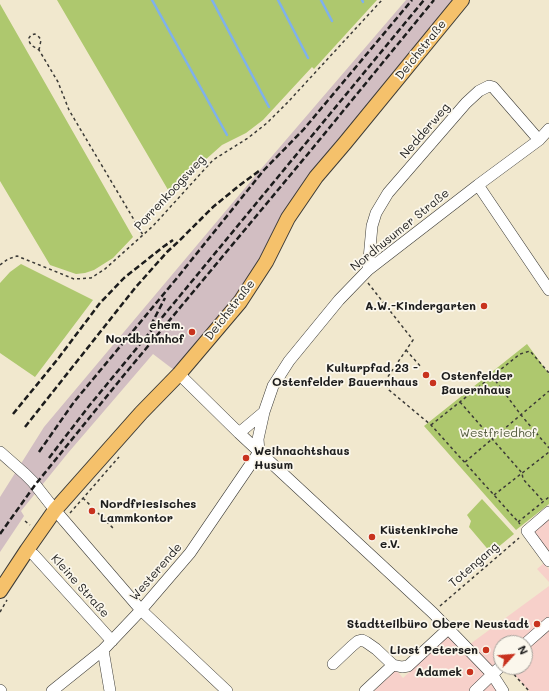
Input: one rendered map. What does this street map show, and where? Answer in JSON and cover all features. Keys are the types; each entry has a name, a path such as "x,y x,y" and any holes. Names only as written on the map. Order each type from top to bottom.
{"main road":[{"name":"Deichstraße","path":"0,591 55,510 141,413 179,374 240,302 266,262 288,218 316,177 462,0"}],"street":[{"name":"Nedderweg","path":"365,272 372,226 376,214 388,193 466,103 479,91 489,86 493,87 539,140"},
{"name":"Nordhusumer Straße","path":"260,452 258,439 264,412 273,386 289,361 339,300 365,272 539,140 549,129"},
{"path":"478,185 549,290"},
{"path":"179,374 260,452 433,613 492,674 503,691"},
{"path":"239,432 264,412"},
{"path":"0,452 33,482 55,510 141,610 227,691"},
{"name":"Westerende","path":"52,691 103,650 141,610 190,553 260,452"},
{"path":"549,512 527,531 549,561"},
{"name":"Kleine Straße","path":"27,550 34,555 112,641"},
{"path":"533,637 549,622"},
{"path":"333,664 358,641 362,640 376,649 393,665 402,667 408,666 448,629"},
{"path":"103,650 110,691"},
{"path":"365,691 393,665"},
{"path":"475,691 492,674"}],"path":[{"name":"Porrenkoogsweg","path":"0,265 8,259 17,256 74,279 91,278 105,269 153,226 213,160 248,138 267,123 382,0"},
{"path":"39,50 39,37 35,34 32,35 30,38 31,45 39,50 58,82 69,110 143,235"},
{"path":"365,272 413,340 385,381 389,390 431,425 527,531"},
{"path":"406,350 422,368"},
{"path":"431,425 520,354 530,351 549,373"},
{"path":"492,376 521,415 549,448"},
{"path":"465,462 549,391"},
{"path":"460,402 522,473 523,479 543,501"},
{"path":"494,495 549,452"},
{"path":"518,522 549,497"},
{"path":"83,498 90,505"},
{"path":"98,513 113,528"},
{"name":"Totengang","path":"433,613 527,531"},
{"path":"515,675 529,691"}],"shaded area":[{"path":"406,0 456,0 312,174 236,299 174,370 153,354 68,453 21,511 24,516 0,552 0,497 44,427 261,169"},
{"path":"549,514 549,559 529,531"},
{"path":"544,563 549,569 549,582 537,569"},
{"path":"549,586 549,621 532,635 493,635 493,668 486,674 498,691 374,691 396,670 403,678 449,635 466,647"},
{"path":"549,627 549,691 529,691 515,675 533,675 533,641"}],"green space":[{"path":"57,0 377,0 314,69 312,67 263,120 246,133 222,145 171,195"},
{"path":"0,4 133,237 113,258 94,270 76,274 50,265 0,181"},
{"path":"21,264 93,300 35,377 0,353 0,283 10,272"},
{"name":"Westfriedhof","path":"527,344 549,374 549,504 516,530 424,426"},
{"path":"482,499 514,534 491,553 469,527 471,521 467,515"}],"waterway":[{"path":"152,0 227,135"},
{"path":"212,0 269,107"},
{"path":"278,0 308,58"},
{"path":"321,0 332,21"}],"railway":[{"path":"39,452 74,402 264,170 304,129 412,0"},
{"path":"49,458 89,406 424,0"},
{"path":"0,534 35,485 124,375 434,0"},
{"path":"25,427 135,288 167,252 213,207 259,171"},
{"path":"13,414 57,360 100,303 124,278 173,240"},
{"path":"151,325 165,298"}],"place":[{"name":"A.W.-Kindergarten","path":"484,306"},
{"name":"ehem. Nordbahnhof","path":"192,332"},
{"name":"Kulturpfad 23 - Ostenfelder Bauernhaus","path":"426,375"},
{"name":"Ostenfelder Bauernhaus","path":"433,383"},
{"name":"Weihnachtshaus Husum","path":"246,458"},
{"name":"Nordfriesisches Lammkontor","path":"92,511"},
{"name":"Küstenkirche e.V.","path":"372,537"},
{"name":"Stadtteilbüro Obere Neustadt","path":"537,624"},
{"name":"Liost Petersen","path":"486,650"},
{"name":"Adamek","path":"470,672"}]}
